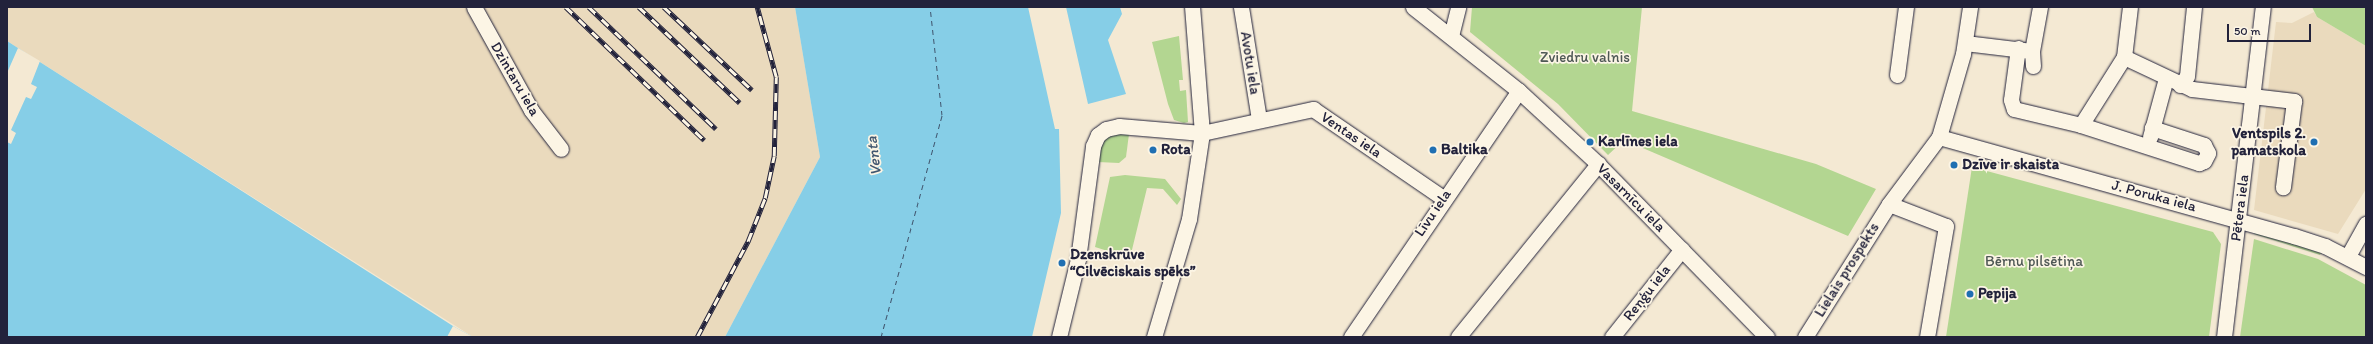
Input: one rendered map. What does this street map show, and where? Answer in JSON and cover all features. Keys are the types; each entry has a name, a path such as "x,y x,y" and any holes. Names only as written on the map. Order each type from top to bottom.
{"street":[{"name":"Dzintaru iela","path":"474,7 531,110 561,149"},
{"path":"1154,337 1189,219 1202,133 1192,7"},
{"name":"Avotu iela","path":"1241,7 1259,119"},
{"name":"Vasarnīcu iela","path":"1413,7 1519,91 1598,164 1767,337"},
{"path":"1451,36 1458,7"},
{"path":"1897,75 1906,7"},
{"name":"Lielais prospekts","path":"1806,337 1889,204 1939,137 1965,43 1970,7"},
{"path":"2040,7 2028,55 2010,100 2014,109 2081,125 2199,163 2204,161 2208,153 2204,145 2152,128"},
{"path":"2081,125 2124,57 2130,7"},
{"path":"2180,85 2187,76 2194,7"},
{"name":"Pētera iela","path":"2224,337 2254,94 2263,7"},
{"path":"1965,43 2028,55"},
{"path":"2124,57 2180,85 2193,89 2254,94 2294,101 2283,187"},
{"path":"2147,146 2166,78"},
{"name":"Līvu iela","path":"1351,337 1443,198 1519,91"},
{"name":"Ventas iela","path":"1059,337 1078,259 1093,146 1098,135 1119,126 1202,133 1259,119 1313,109 1443,198"},
{"name":"J. Poruka iela","path":"1939,137 2238,220 2348,256 2366,267"},
{"path":"1458,337 1598,164"},
{"path":"1889,204 1946,226 1927,337"},
{"path":"2348,256 2366,224"},
{"name":"Reņģu iela","path":"1612,337 1682,249"}],"shaded area":[{"path":"7,7 795,7 820,157 725,337 473,337 7,41"},
{"name":"Ventspils 2. pamatskola","path":"2314,12 2317,17 2366,46 2366,189 2338,234 2254,210 2276,22 2292,23"}],"green space":[{"name":"Zviedru valnis","path":"1472,7 1642,7 1632,111 1816,164 1876,189 1848,236 1624,140 1608,155 1558,104 1470,32"},
{"path":"2312,7 2366,7 2366,46 2317,17"},
{"path":"1179,36 1183,80 1179,80 1180,91 1186,90 1188,122 1184,123 1174,120 1168,104 1152,42"},
{"path":"1109,134 1129,134 1126,157 1119,163 1098,162 1100,144"},
{"name":"Bērnu pilsētiņa","path":"1972,167 2213,232 2221,244 2209,337 1946,337"},
{"path":"1125,175 1165,179 1181,199 1177,205 1163,189 1147,188 1130,258 1095,247 1110,177"},
{"path":"2254,230 2322,251 2320,255 2254,234"},
{"path":"2254,239 2318,259 2366,285 2366,337 2240,337"}],"water":[{"name":"Venta","path":"795,7 1028,7 1055,129 1059,129 1061,213 1032,337 725,337 820,157"},
{"path":"1066,7 1120,7 1122,14 1108,40 1126,94 1088,104"},
{"path":"7,41 453,326 473,337 7,337"}],"pier":[{"path":"18,48 40,61 31,84 37,87 31,99 26,97 11,130 16,133 11,144 7,142 7,73"},
{"path":"453,326 473,337 447,337"}],"ferry route":[{"path":"881,337 942,115 930,7"}],"railway":[{"path":"566,7 704,140"},
{"path":"589,7 716,129"},
{"path":"639,7 740,103"},
{"path":"664,7 752,90"},
{"path":"697,337 748,241 765,198 774,156 776,77 757,7"}],"place":[{"name":"Karlīnes iela","path":"1590,142"},
{"name":"Ventspils 2. pamatskola","path":"2314,142"},
{"name":"Rota","path":"1153,150"},
{"name":"Baltika","path":"1433,150"},
{"name":"Dzīve ir skaista","path":"1954,165"},
{"name":"Dzenskrūve “Cilvēciskais spēks”","path":"1062,263"},
{"name":"Pepija","path":"1970,294"}]}
